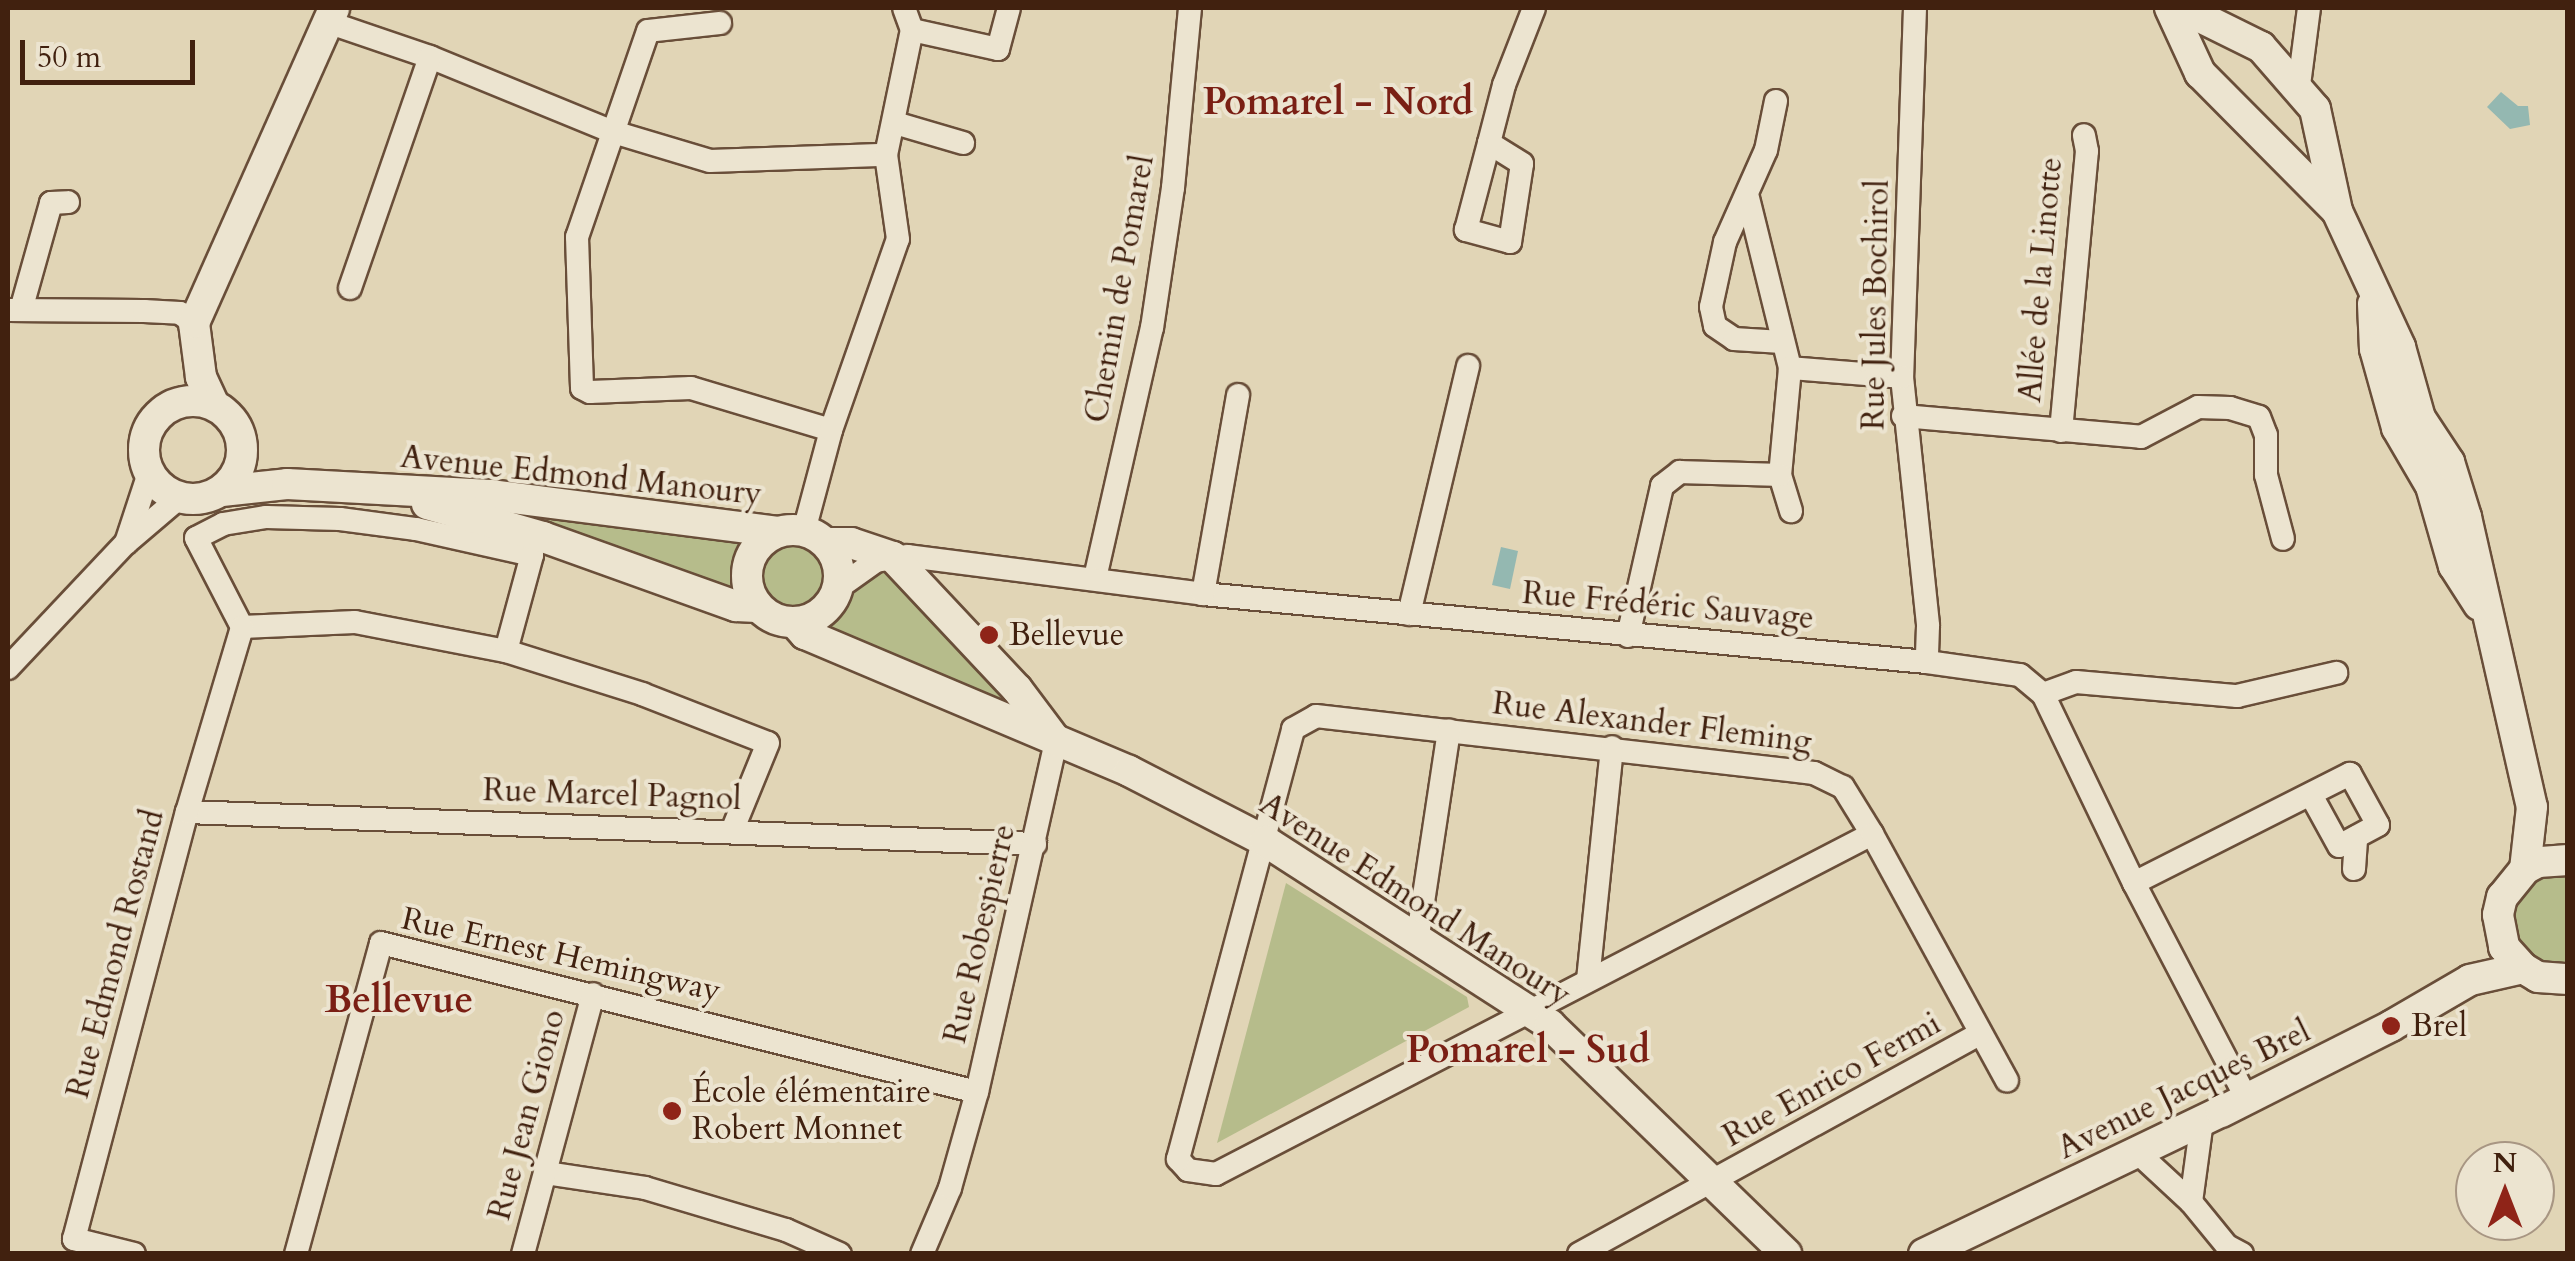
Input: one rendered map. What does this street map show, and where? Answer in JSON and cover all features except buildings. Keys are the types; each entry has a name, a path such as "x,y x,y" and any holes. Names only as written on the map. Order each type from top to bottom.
{"street":[{"path":"803,536 831,430 898,239 886,155 895,123 908,19 998,49 1008,8"},
{"name":"Chemin de Pomarel","path":"1095,578 1152,328 1172,188 1190,8"},
{"path":"1488,142 1504,85 1534,8"},
{"name":"Rue Jules Bochirol","path":"1915,8 1902,378 1928,626 1927,662"},
{"path":"2170,8 2200,74 2337,211"},
{"path":"2182,8 2261,47 2299,85 2315,109 2328,155 2337,211 2372,292 2375,350 2397,428 2431,486 2454,566 2486,615 2532,807 2525,869"},
{"path":"2299,85 2310,8"},
{"path":"214,406 201,377 194,322 330,15 610,131 710,161 886,155"},
{"path":"2186,44 2210,22"},
{"path":"720,23 648,32 610,131 577,237 582,388 590,392 691,388 831,430"},
{"path":"2261,47 2306,37"},
{"path":"350,288 430,58"},
{"path":"1776,100 1766,150 1748,198 1725,242 1712,307 1715,326 1734,339 1782,342"},
{"path":"895,123 963,142"},
{"name":"Allée de la Linotte","path":"2061,431 2086,151 2084,135"},
{"path":"2298,171 2328,155"},
{"path":"1748,198 1790,368 1780,474 1791,511"},
{"path":"68,202 52,203 14,310 144,310 180,313 194,322"},
{"path":"173,406 199,359"},
{"path":"1409,614 1468,366"},
{"path":"1790,368 1902,378"},
{"path":"1202,594 1238,394"},
{"path":"126,543 150,474 144,442 160,414 173,406 200,402 214,406 235,424 243,451 233,480 222,491 194,500 179,498 150,474"},
{"path":"1903,416 2141,437 2198,407 2230,408 2259,417 2266,435 2266,476 2283,539"},
{"path":"243,451 288,484"},
{"path":"1628,636 1662,486 1680,472 1780,474"},
{"name":"Avenue Edmond Manoury","path":"222,491 288,484 552,501 851,543 893,557"},
{"name":"Avenue Edmond Manoury","path":"376,489 543,537 736,606 757,607"},
{"path":"8,668 126,543 179,498"},
{"path":"506,651 532,556 416,530 340,519 266,517 222,524 196,538 242,628 354,622 506,651 642,694 768,743 732,831"},
{"path":"803,536 838,564 838,588"},
{"path":"803,536 757,546 750,558 746,584 757,607 768,616 795,623 822,613 838,588 863,568 893,557 1018,689 1056,741"},
{"name":"Rue Frédéric Sauvage","path":"893,557 1095,578 1202,594 1927,662 2020,675 2043,694"},
{"name":"Avenue Edmond Manoury","path":"795,623 805,634 1129,771 1265,841 1550,1025 1786,1254"},
{"name":"Rue Edmond Rostand","path":"134,1254 74,1238 187,812 242,628"},
{"path":"2247,1099 2134,883 2043,694 2076,682 2237,696 2336,672"},
{"name":"Rue Alexander Fleming","path":"1529,1014 1216,1174 1188,1170 1178,1158 1293,729 1316,716 1814,773 1843,787 2007,1081"},
{"path":"1418,942 1449,730"},
{"name":"Rue Robespierre","path":"922,1254 950,1188 977,1092 1056,741"},
{"path":"1588,980 1612,747"},
{"path":"2134,883 2350,774 2378,825 2338,846 2311,794"},
{"path":"2532,807 2568,859 2538,862 2525,869 2502,897 2500,934 2523,968 2538,976 2568,979"},
{"name":"Rue Marcel Pagnol","path":"187,812 1035,844"},
{"path":"1529,1014 1872,834"},
{"path":"2354,869 2356,837"},
{"name":"Avenue Jacques Brel","path":"2470,980 2500,934"},
{"name":"Rue Ernest Hemingway","path":"296,1254 381,943 977,1092"},
{"name":"Avenue Jacques Brel","path":"1924,1254 1956,1247 2391,1026 2470,980 2523,968"},
{"name":"Rue Jean Giono","path":"523,1254 593,994"},
{"name":"Rue Enrico Fermi","path":"1579,1254 1715,1183 1980,1034"},
{"path":"2192,1202 2202,1121"},
{"path":"2171,1137 2196,1169"},
{"path":"2138,1153 2192,1202 2227,1246 2242,1254"},
{"path":"546,1172 645,1188 786,1230 840,1254"}],"green space":[{"path":"499,503 745,536 737,557 736,590 604,544 497,514"},
{"path":"793,543 818,553 828,578 818,603 793,613 768,603 758,578 768,553"},
{"path":"888,568 1006,690 1000,706 830,629 831,615 850,588"},
{"path":"2567,873 2567,966 2549,966 2535,961 2514,937 2512,907 2519,892 2544,874"},
{"path":"1286,883 1467,997 1469,1007 1217,1143"}],"water":[{"path":"2501,92 2518,106 2528,106 2530,125 2510,129 2487,107"},
{"path":"1501,547 1518,551 1510,589 1492,585"}],"place":[{"name":"Bellevue","path":"989,635"},
{"name":"Brel","path":"2391,1026"},
{"name":"École élémentaire Robert Monnet","path":"672,1111"}],"district":[{"name":"Pomarel - Nord","path":"1338,103"},
{"name":"Bellevue","path":"399,1001"},
{"name":"Pomarel - Sud","path":"1528,1051"}]}
